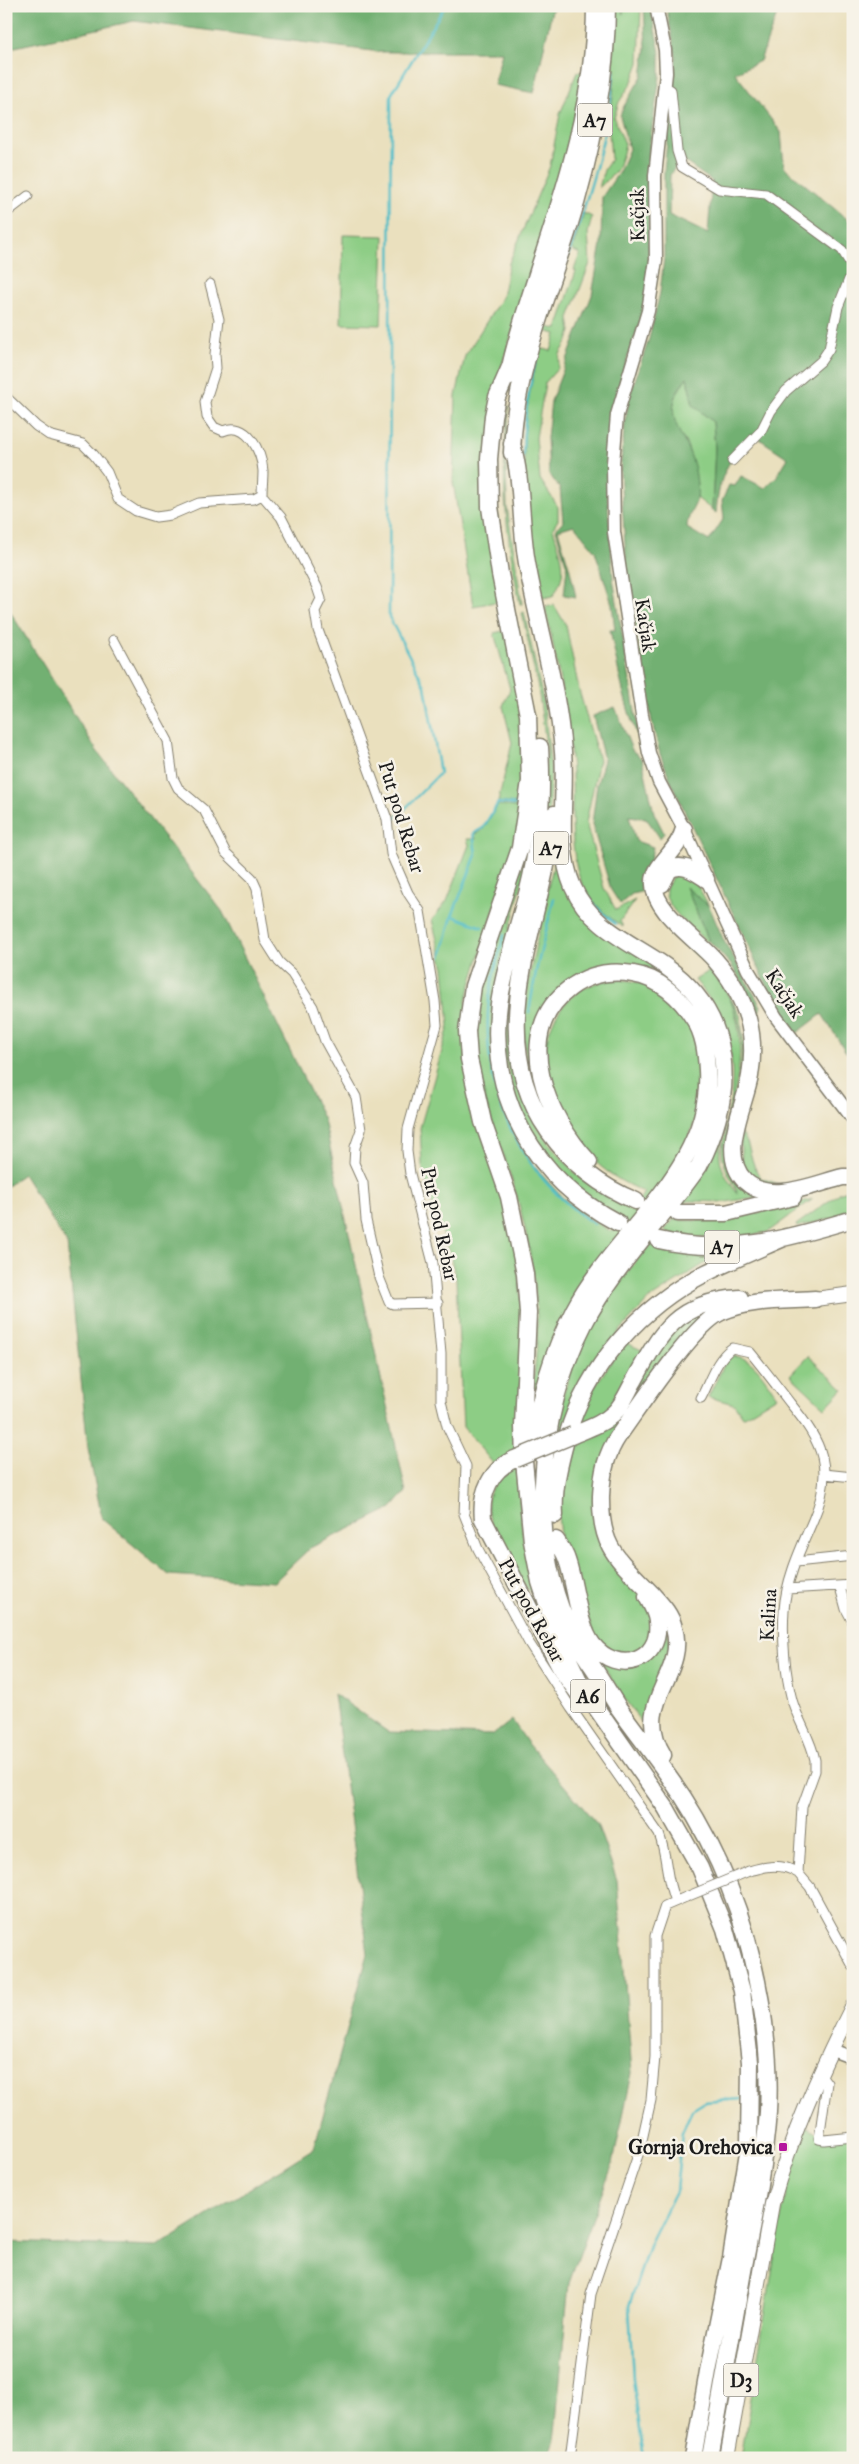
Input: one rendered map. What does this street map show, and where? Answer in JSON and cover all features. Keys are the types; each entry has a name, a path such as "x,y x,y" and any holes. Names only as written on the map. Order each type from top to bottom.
{"highway":[{"name":"A7","path":"595,6 589,81 576,148 510,367 502,409 497,457 499,524 508,579 536,710 542,796 536,847 528,890 502,985 499,1006 498,1049 506,1090 531,1147 550,1172 576,1196 598,1212 618,1223"},
{"name":"A7","path":"529,1502 531,1454 536,1418 545,1380 559,1342 589,1285 682,1164 700,1127 707,1097 708,1072 704,1041 698,1025 677,996 647,978 617,972 587,978 574,985 555,1003 542,1026 539,1046 540,1067 552,1110 577,1149 600,1173 638,1198 616,1192 586,1173 558,1144 528,1094 520,1070 516,1047 516,1004 550,851 556,783 555,742 549,694 516,542 512,498 512,444 515,415 531,344 568,232 587,158 603,81 607,6"},
{"path":"510,367 497,397 493,416 489,459 490,507 500,574 528,715 530,781 520,848 476,976 467,1031 474,1087 483,1122 509,1197 525,1274 528,1352 523,1426 524,1462 529,1502"},
{"path":"512,444 516,462 527,565 560,723 564,766 563,838 568,873 581,902 592,916 607,929 676,974 695,993 708,1010 716,1028 724,1068 721,1109 708,1147 688,1182 620,1266 600,1296 568,1358 548,1428 543,1480 548,1555 553,1582 568,1625 589,1661"},
{"path":"684,830 676,849 656,872 653,883 665,911 706,950 726,974 740,998 748,1019 752,1050 750,1075 734,1147 736,1167 741,1176 754,1188 774,1192 843,1177 853,1177"},
{"path":"659,899 662,881 672,868 686,867 706,880"},
{"name":"A7","path":"681,1209 716,1214 760,1207 853,1181"},
{"name":"A7","path":"659,1240 683,1246 720,1248 754,1245 853,1219"},
{"path":"589,1661 568,1603 556,1540 554,1508 560,1461 577,1407 607,1357 633,1326 656,1304 705,1273 786,1237"},
{"path":"596,1709 566,1680 486,1528 482,1511 484,1492 498,1470 515,1459 602,1422 615,1412 658,1339 668,1326 682,1314 708,1304 729,1299 751,1298 776,1302"},
{"path":"680,1793 674,1773 655,1740 652,1725 656,1702 673,1660 676,1636 666,1610 637,1579 606,1541 602,1527 602,1486 610,1448 703,1325 729,1309 776,1302 816,1299"},
{"name":"A6","path":"529,1502 532,1541 540,1582 550,1614 583,1689 666,1808 700,1868 725,1929 742,1991 750,2062 749,2146 731,2258 708,2371 693,2458"},
{"path":"556,1540 568,1563 579,1609 589,1638 601,1653 622,1662 635,1661 647,1654 653,1644 657,1630 655,1614 637,1579"},
{"name":"A6","path":"589,1661 617,1705 680,1793 720,1866 740,1916 761,1999 768,2072 764,2150 710,2458"}],"main road":[{"name":"Kačjak","path":"656,6 665,50 666,87 655,176 655,267 648,311 617,415 613,463 614,532 624,606 649,753 659,782 684,830 760,992 853,1119"},
{"path":"816,1299 853,1294"},
{"name":"D3","path":"727,2458 772,2204 791,2140 853,2005"},
{"path":"832,2050 853,2058"}],"street":[{"name":"Kačjak","path":"666,87 670,90 677,151 682,167 719,189 766,194 842,250 852,266 852,272 838,307 829,349 810,372 786,391 771,411 761,431 732,461"},
{"path":"6,213 28,196"},
{"path":"6,397 36,426 49,435 82,444 107,472 118,499 136,511 156,516 171,515 199,503 254,499 262,495 263,470 260,454 247,435 239,429 230,427 223,431 214,427 207,418 205,402 216,368 215,354 219,319 210,284"},
{"name":"Put pod Rebar","path":"262,495 281,517 317,587 321,599 315,611 318,630 387,819 391,854 408,893 420,911 435,1001 437,1025 408,1129 407,1152 410,1174 433,1263 438,1303 441,1402 447,1426 466,1466 464,1514 478,1549 529,1643 554,1684 651,1821 665,1849 666,1875 675,1901"},
{"name":"Put pod Rebar","path":"114,640 168,741 173,778 178,788 204,810 226,853 252,878 257,889 263,929 268,946 279,962 292,974 313,1007 325,1041 356,1097 361,1130 355,1147 354,1163 363,1183 366,1220 380,1277 389,1302 393,1304 438,1303"},
{"name":"Kalina","path":"701,1398 726,1352 732,1348 750,1352 812,1430 821,1450 824,1474 818,1509 796,1562 787,1590 784,1610 788,1680 792,1700 815,1760 815,1771 802,1807 798,1873"},
{"path":"824,1474 853,1477"},
{"path":"796,1562 853,1556"},
{"path":"787,1590 853,1586"},
{"path":"840,1587 846,1609 853,1622"},
{"path":"570,2458 591,2294 640,2148 651,2100 655,2057 655,1936 665,1906 749,1871 775,1865 790,1868 798,1873 810,1887 853,1966"},
{"path":"821,2075 827,2083 819,2139 853,2137"}],"green space":[{"path":"6,6 553,6 534,93 494,85 502,52 380,52 134,21 6,49"},
{"path":"616,6 621,6 623,14 624,6 641,6 639,63 631,84 619,102 614,118 625,144 623,153 617,170 599,188 604,170 611,159 609,132 606,133 613,97 615,69 612,68"},
{"path":"644,6 650,6 660,53 660,76 649,149 648,285 639,325 623,371 611,416 607,489 613,578 640,742 626,701 610,630 615,630 612,604 595,551 574,525 558,530 576,597 564,595 567,567 556,529 563,521 560,488 549,474 547,438 551,401 592,295 601,244 602,197 619,172 629,149 620,116 642,76 646,48"},
{"path":"666,6 780,6 760,61 735,73 781,132 784,167 853,224 853,1058 846,1052 822,1014 796,1034 770,992 672,784 660,754 652,722 627,574 620,471 630,395 649,339 660,293 664,258 664,171 676,57","holes":["681,159 712,181 708,234 669,215 670,175","687,377 693,405 713,422 715,448 712,510 716,513 719,489 730,461 752,434 788,458 777,476 765,488 741,476 735,486 729,485 722,501 724,518 709,541 687,528 689,516 697,499 697,481 693,462 674,416 674,404 678,392"]},
{"path":"577,72 582,72 573,132 493,395 501,601 473,606 453,482 456,396 465,356 502,297 509,263 550,166 560,114"},
{"path":"584,213 592,217 588,233 590,263 569,318 571,331 568,341 560,354 558,368 545,383 536,438 540,479 558,507 558,520 553,528 563,571 553,596 543,598 535,560 527,501 524,443 527,407 540,348 551,351 556,334 545,331 547,327 557,329 576,271 574,270 580,254 572,250"},
{"path":"343,235 384,236 381,325 341,324"},
{"path":"687,377 693,405 713,422 715,448 712,510 697,498 690,454 673,417 676,396"},
{"path":"509,406 506,462 507,507 522,604 520,604 511,554 504,480"},
{"path":"6,605 97,751 222,911 324,1120 406,1492 392,1508 310,1548 274,1582 169,1575 102,1519 88,1448 67,1244 23,1174 6,1187"},
{"path":"554,605 566,625 579,690 599,760 586,823 604,888 616,910 635,900 620,921 623,927 592,900 583,887 576,864 572,834 572,773 569,739 545,607"},
{"path":"524,612 544,704 551,771 548,822 517,972 519,1085 534,1121 553,1148 578,1176 632,1212 644,1192 614,1176 588,1154 573,1133 559,1104 553,1089 546,1060 546,1048 551,1027 560,1010 573,996 588,986 605,981 624,980 643,984 662,993 684,1015 696,1046 700,1062 701,1079 698,1110 681,1154 535,1395 532,1391 537,1318 532,1265 517,1197 482,1087 475,1041 475,1018 482,977 525,855 529,856 500,967 508,1118 533,1165 562,1197 612,1232 622,1219 572,1184 547,1158 536,1142 519,1107 513,1090 506,1054 508,993 547,752 538,688 522,613"},
{"path":"508,630 521,688 525,805 498,802 512,743 503,706 510,689 494,633"},
{"path":"615,707 632,750 642,759 654,813 664,833 660,838 646,818 629,816 636,841 653,847 644,891 632,894 620,904 611,890 592,824 597,784 604,760 593,716"},
{"path":"498,805 525,808 466,1001 506,1207 517,1252 523,1327 518,1454 496,1467 463,1427 456,1279 448,1248 430,1198 422,1165 420,1128 449,1026 444,968 432,920 447,901 469,845 467,839 476,839 475,834 482,831"},
{"path":"556,859 568,892 660,972 624,964 598,968 575,981 547,1003 545,1106 534,1085 527,1062 524,1014 531,965"},
{"path":"684,874 695,881 709,906 687,889 709,941 706,941 680,918 666,896 666,889 674,875"},
{"path":"686,887 709,906 724,941 761,1006 757,1019 744,985 731,965 709,941"},
{"path":"646,894 663,921 698,953 720,978 740,1015 746,1060 729,1133 756,1197 726,1202 688,1201 674,1219 669,1217 702,1171 719,1140 725,1124 732,1089 731,1054 722,1022 707,995 695,980 709,971 722,986 731,1002 737,1019 740,1055 738,1074 721,1141 720,1159 724,1173 737,1193 724,1163 722,1148 737,1090 742,1056 742,1040 735,1009 717,977 659,918"},
{"path":"741,1133 745,1137 754,1166 761,1178 779,1184 792,1184 783,1186 762,1182 749,1173 742,1160"},
{"path":"853,1189 853,1213 797,1227 796,1225 841,1192"},
{"path":"813,1199 768,1232 741,1238 686,1238 664,1231 673,1220 724,1221"},
{"path":"650,1245 668,1250 731,1252 704,1264 648,1300 618,1333 554,1471 555,1440 560,1409 568,1379 580,1349 612,1294"},
{"path":"730,1304 623,1422 597,1508 653,1618 651,1639 632,1659 598,1646 560,1539 558,1511 572,1440 602,1428 669,1333 692,1316"},
{"path":"624,1342 644,1351 613,1407 575,1430 590,1394"},
{"path":"732,1356 740,1357 753,1364 777,1396 743,1417 734,1404 708,1397 726,1361"},
{"path":"808,1356 843,1389 825,1408 790,1375"},
{"path":"518,1464 522,1529 533,1594 527,1589 504,1552 491,1523 488,1508 489,1495 495,1484"},
{"path":"665,1617 670,1644 648,1732 621,1694 595,1652 630,1666"},
{"path":"334,1694 388,1732 493,1735 512,1720 527,1742 597,1824 617,1880 632,2073 613,2163 569,2283 554,2443 549,2458 6,2458 6,2242 157,2247 314,2148 368,1954"},
{"path":"805,2125 822,2136 853,2134 853,2458 741,2458 781,2218 791,2171"}],"waterway":[{"path":"391,823 440,773 425,686 389,617 391,95 445,6"},
{"path":"567,259 590,190 602,144 614,72"},
{"path":"523,456 529,390 545,325 559,283"},
{"path":"474,833 483,828 498,803 517,805"},
{"path":"441,957 452,916 476,855 473,833"},
{"path":"585,892 594,905 615,924"},
{"path":"529,1012 536,971 554,898"},
{"path":"453,916 482,927"},
{"path":"504,935 496,964 488,1013 488,1045 493,1076 501,1105 513,1133 528,1159 547,1183 569,1205 594,1224"},
{"path":"644,2458 633,2380 629,2306 650,2243 676,2191 682,2132 692,2110 705,2102 741,2099"}],"place":[{"name":"Gornja Orehovica","path":"783,2147"}]}
